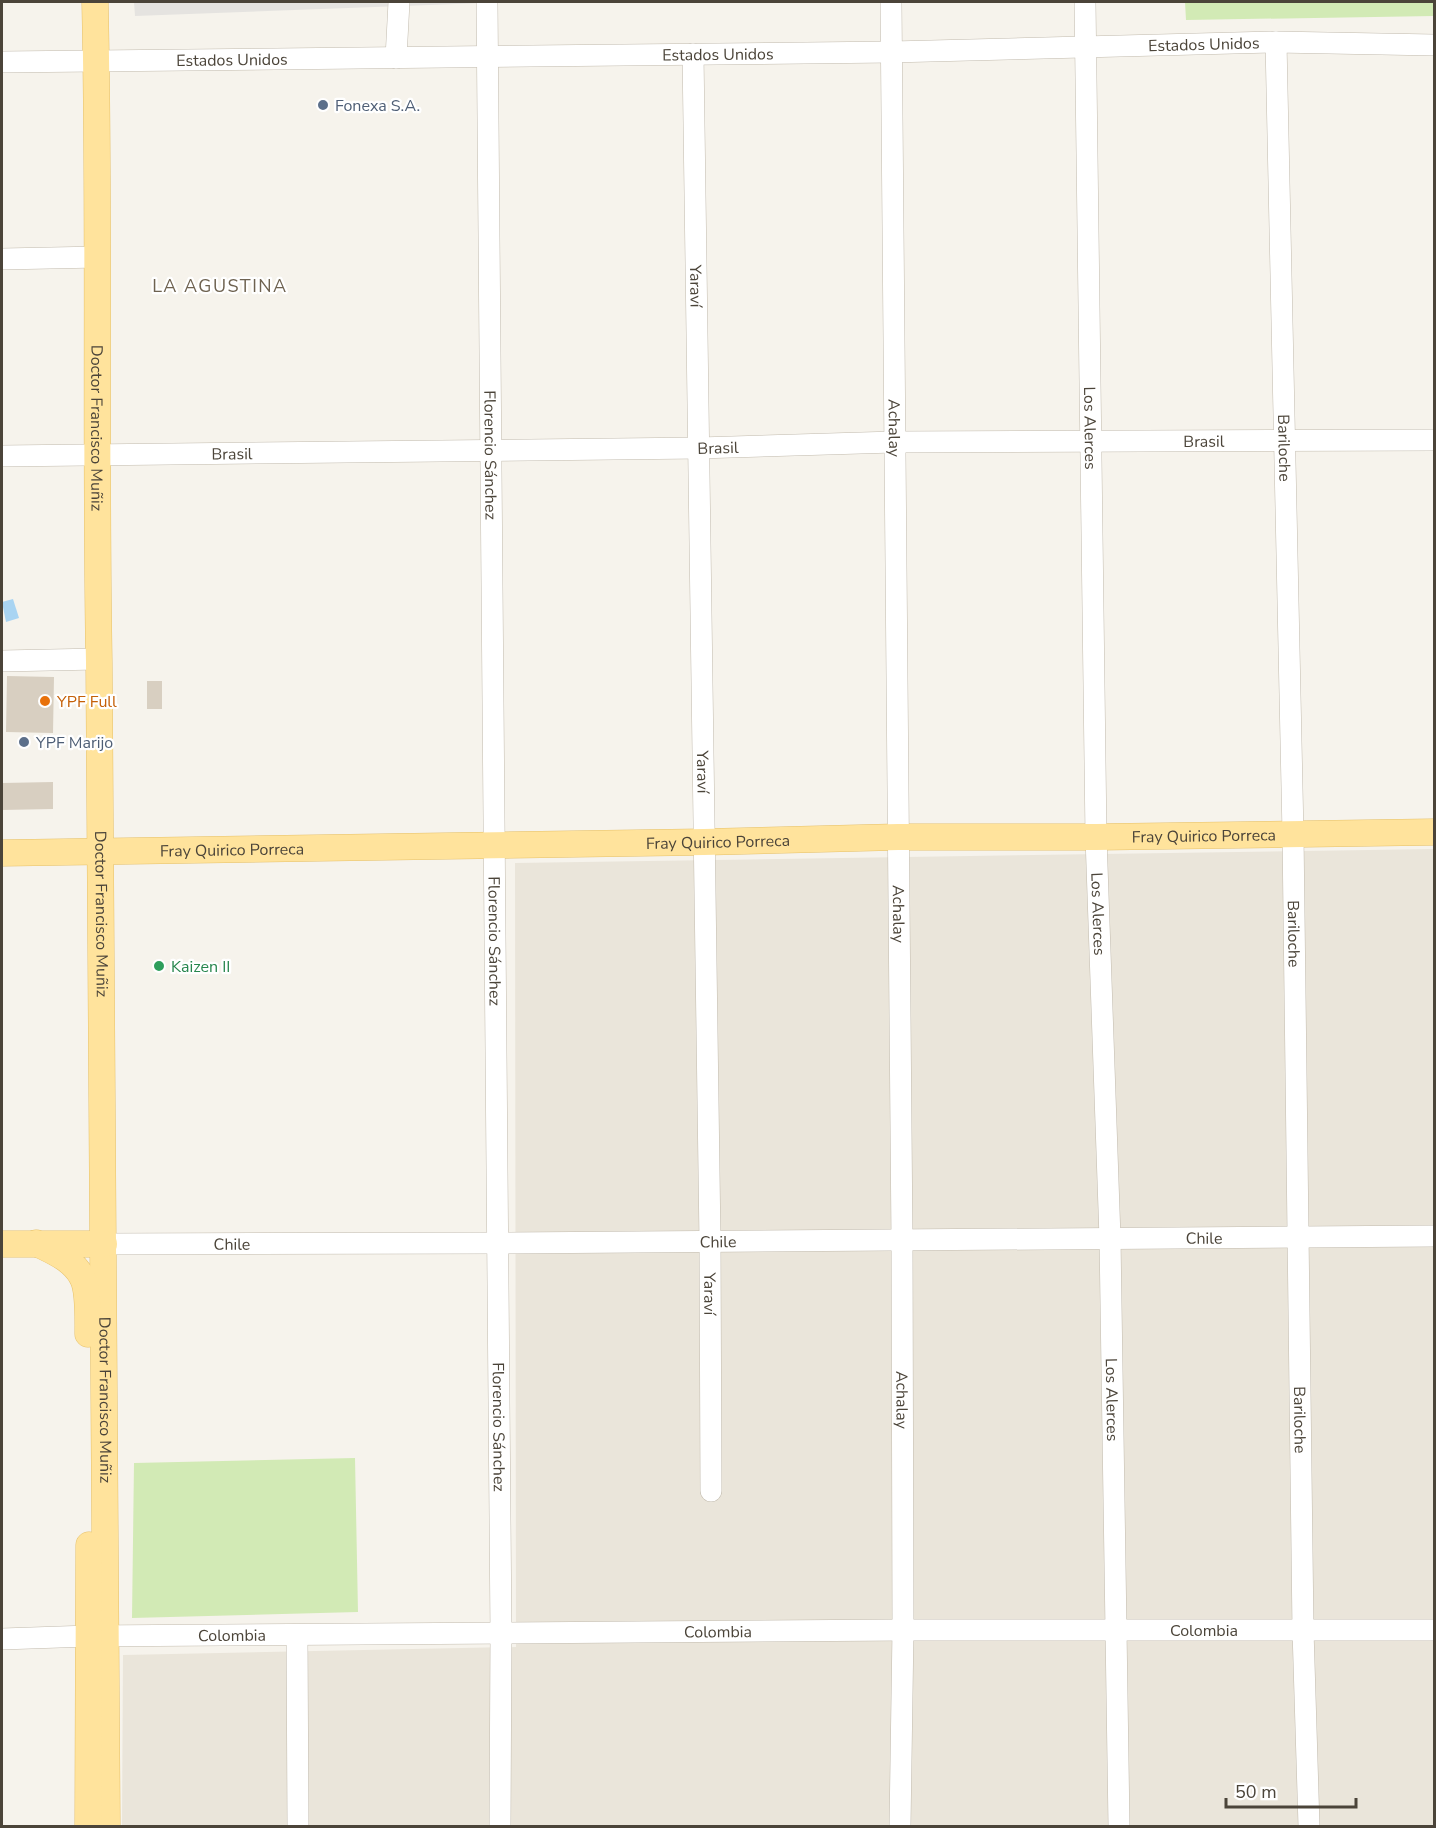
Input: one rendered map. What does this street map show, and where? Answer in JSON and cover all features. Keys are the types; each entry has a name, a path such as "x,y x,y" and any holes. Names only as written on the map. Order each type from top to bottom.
{"main road":[{"name":"Doctor Francisco Muñiz","path":"88,1827 98,1636 104,1244 102,852 98,659 99,257 94,2"},
{"name":"Fray Quirico Porreca","path":"2,853 898,837 1096,837 1434,832"},
{"name":"Doctor Francisco Muñiz","path":"36,1243 64,1257 83,1277 88,1306 106,1827"},
{"name":"Chile","path":"2,1244 104,1244"}],"street":[{"path":"396,58 399,2"},
{"name":"Florencio Sánchez","path":"487,2 501,1634 500,1827"},
{"name":"Achalay","path":"891,2 902,1240 903,1630 900,1827"},
{"name":"Los Alerces","path":"1085,2 1096,837 1110,1238 1114,1630 1119,1827"},
{"name":"Estados Unidos","path":"2,62 892,52 1276,42 1434,45"},
{"name":"Bariloche","path":"1276,42 1293,834 1303,1630 1309,1827"},
{"name":"Yaraví","path":"693,54 710,1241 711,1491"},
{"path":"2,259 99,257"},
{"name":"Brasil","path":"2,456 699,448 894,442 1434,440"},
{"path":"2,661 98,659"},
{"name":"Chile","path":"104,1244 1434,1236"},
{"name":"Colombia","path":"2,1639 98,1636 903,1630 1434,1630"},
{"path":"297,1635 298,1827"}],"shaded area":[{"path":"134,2 511,2 135,16"},
{"path":"1434,849 1434,1826 122,1826 123,1655 516,1647 515,863"}],"green space":[{"path":"1185,2 1434,2 1434,16 1186,20"},
{"path":"355,1458 358,1612 132,1618 134,1463"}],"water":[{"path":"13,599 19,618 6,622 2,602"}],"building":[{"path":"7,676 54,677 53,733 6,732"},
{"path":"147,681 162,681 162,709 147,709"},
{"path":"53,782 53,809 2,810 2,783"}],"place":[{"name":"Fonexa S.A.","path":"323,105"},
{"name":"YPF Full","path":"45,701"},
{"name":"YPF Marijo","path":"24,742"},
{"name":"Kaizen II","path":"159,966"}],"district":[{"name":"LA AGUSTINA","path":"220,286"}]}
